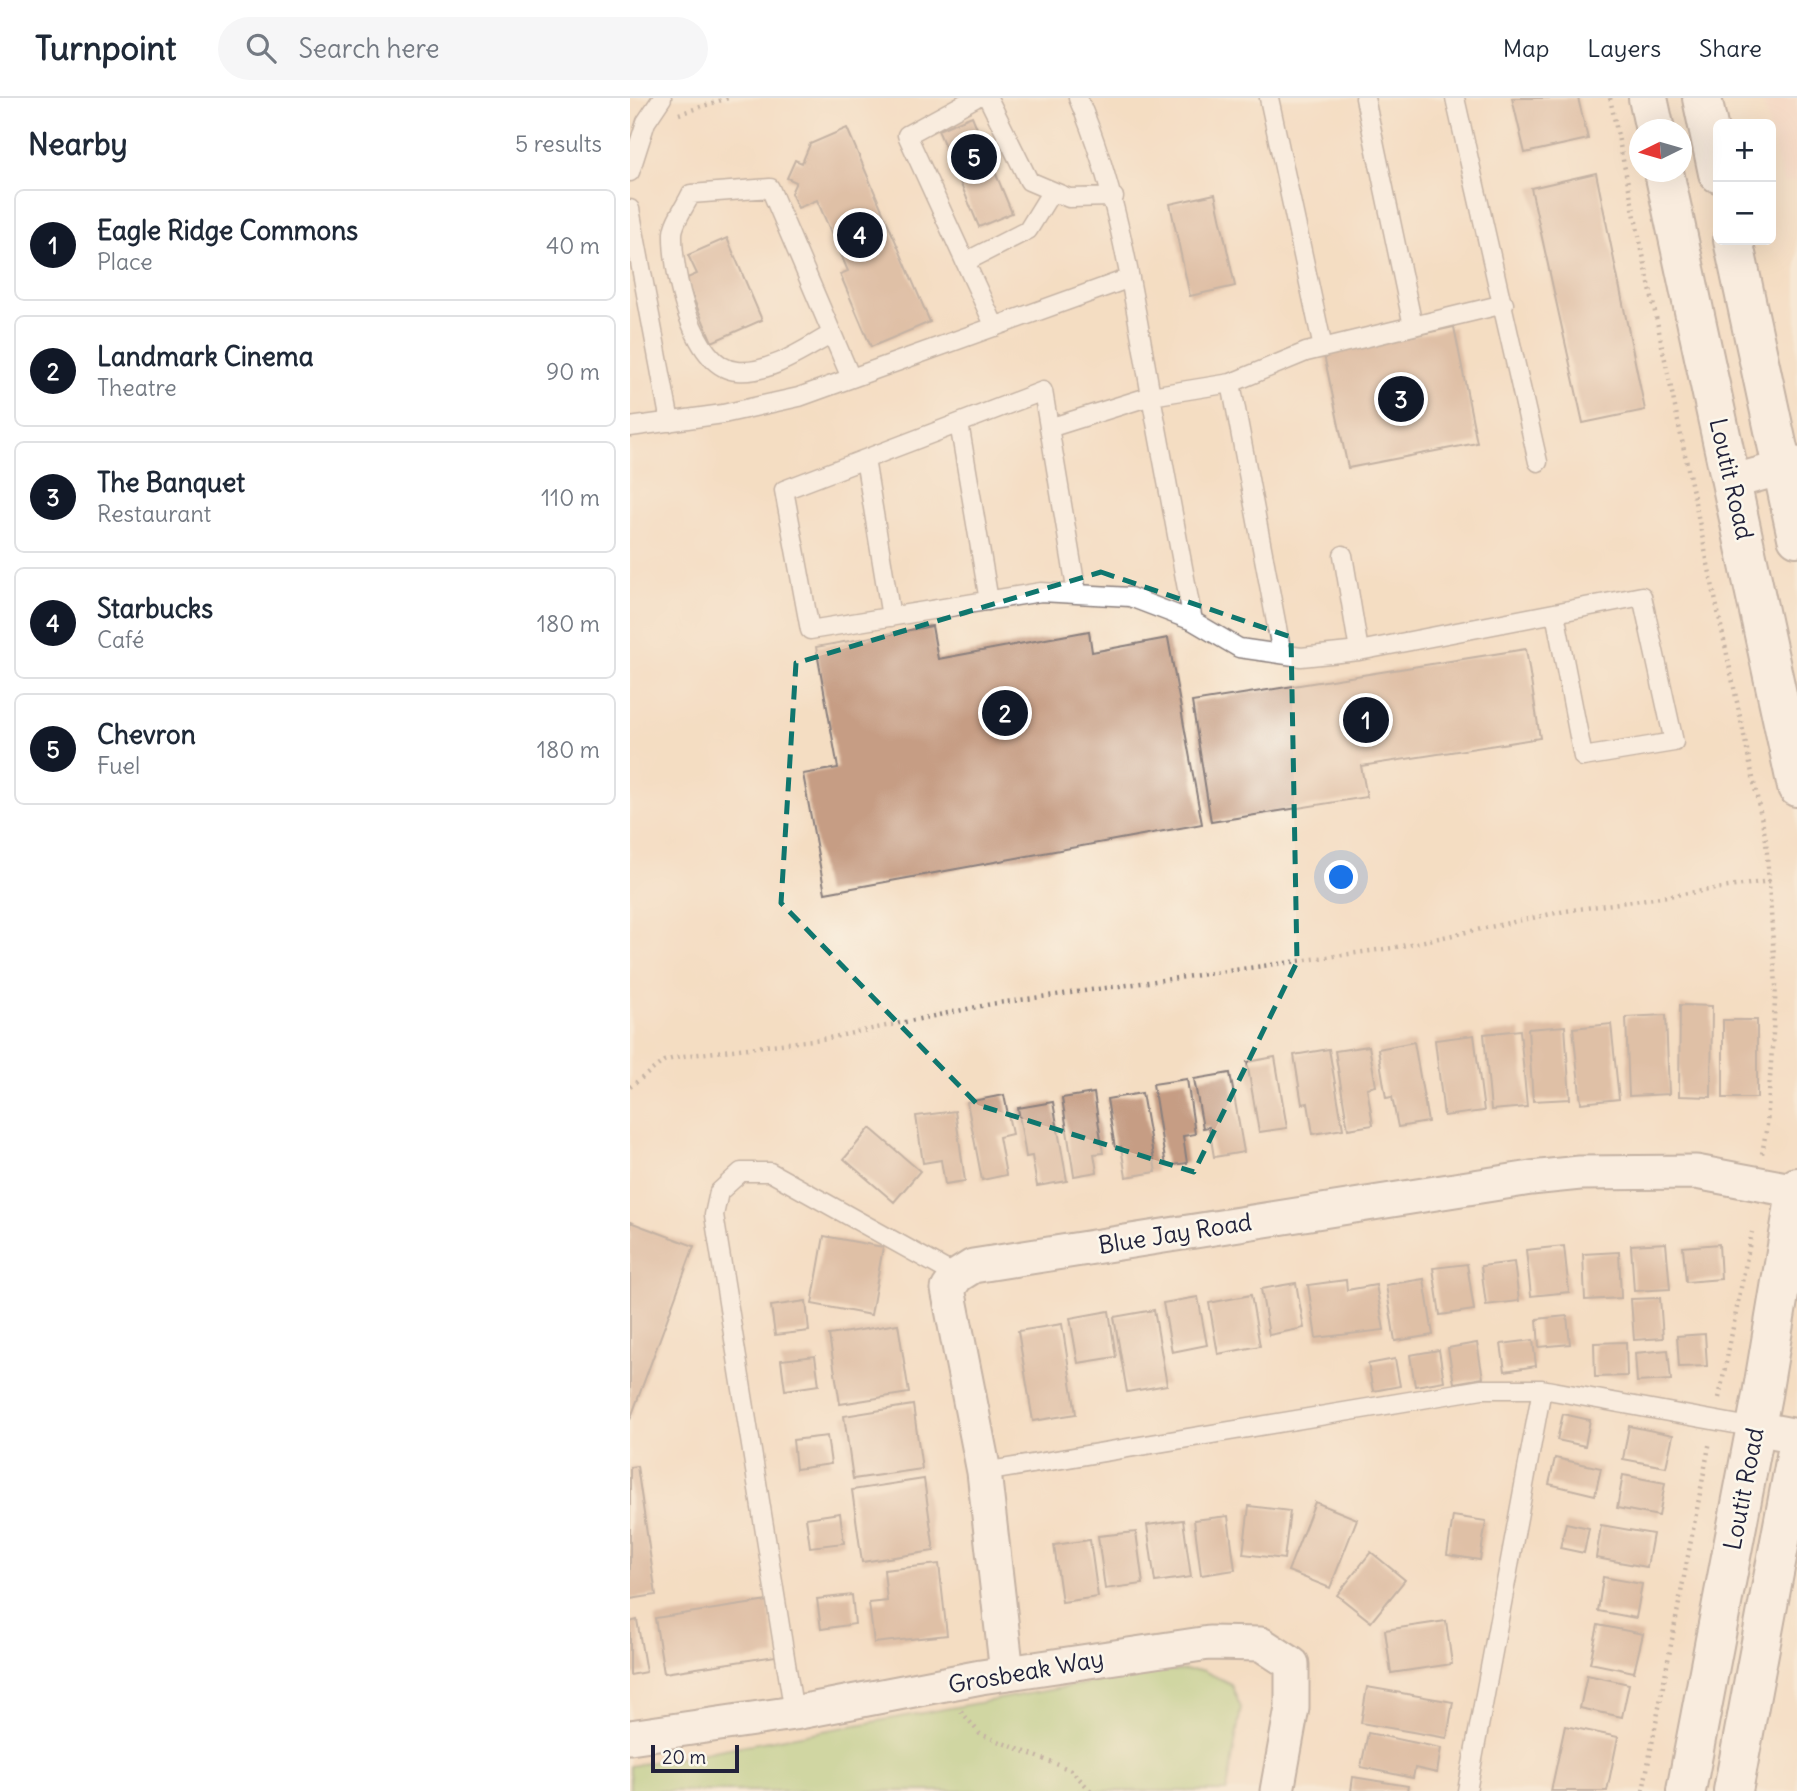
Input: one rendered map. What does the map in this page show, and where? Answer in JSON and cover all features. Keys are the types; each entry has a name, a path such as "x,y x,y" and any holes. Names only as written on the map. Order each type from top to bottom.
{"street":[{"path":"1648,98 1653,119"},
{"path":"1702,98 1713,150"},
{"name":"Loutit Road","path":"1666,182 1797,787"},
{"path":"1734,245 1790,466 1797,537"},
{"path":"1731,482 1790,466"},
{"name":"Blue Jay Road","path":"957,1276 973,1266 1531,1178 1580,1173 1696,1172 1797,1189"},
{"name":"Loutit Road","path":"1686,1791 1756,1428 1797,1189"},
{"path":"957,1276 948,1289 984,1472 1007,1673"},
{"path":"1756,1428 1797,1436"},
{"name":"Loutit Road","path":"1733,1791 1797,1451"},
{"name":"Grosbeak Way","path":"630,1737 794,1713 1007,1673 1209,1643 1261,1644 1292,1664 1292,1708 1276,1791"}],"lane":[{"path":"630,172 646,122 662,98"},
{"path":"975,98 907,135 995,327"},
{"path":"988,98 1029,181 1069,198 1114,197"},
{"path":"1079,98 1114,197 1193,621"},
{"path":"1269,98 1323,348"},
{"path":"1365,98 1413,326"},
{"path":"1455,98 1538,462"},
{"path":"832,334 772,366 736,371 713,362 692,328 678,274 673,230 691,194 770,188 851,378"},
{"path":"965,262 1028,230 1052,191"},
{"path":"630,209 670,422"},
{"path":"630,427 723,414 799,397 1130,278"},
{"path":"1049,428 1150,396 1231,383 1323,348 1504,304"},
{"path":"1231,383 1282,654"},
{"path":"1077,594 1043,391 784,490 810,630 1041,592 1130,597 1193,621 1239,648 1301,657 1359,651 1555,613 1643,596 1674,741 1583,757 1555,613"},
{"path":"959,423 989,601"},
{"path":"864,459 891,617"},
{"path":"1343,555 1359,651"},
{"path":"794,1713 714,1215 719,1192 741,1172 770,1172 957,1276"},
{"path":"984,1472 1482,1389 1542,1389 1756,1428"},
{"path":"1467,1791 1542,1389"}],"path":[{"path":"673,116 728,98"},
{"path":"1610,98 1759,798 1770,881 1776,986 1769,1100 1763,1143"},
{"path":"630,1087 664,1062 683,1056 830,1038 991,1004 1392,948 1565,911 1770,881"},
{"path":"1643,1791 1754,1225"},
{"path":"940,1686 980,1734 1070,1770 1091,1791"}],"highlighted area":[{"path":"1101,572 1291,637 1297,962 1194,1172 978,1105 781,903 796,663"}],"shaded area":[{"path":"1762,98 1797,98 1797,180 1783,183 1776,155 1776,119 1767,119"}],"green space":[{"path":"1202,1670 1231,1684 1241,1708 1227,1791 630,1791 630,1766 1155,1671"}],"building":[{"path":"1512,98 1578,98 1588,139 1525,153"},
{"path":"972,116 1012,213 979,227 938,130"},
{"path":"847,128 930,322 871,347 840,274 848,271 817,200 798,208 791,193 796,182 787,178 795,160 802,163 810,144"},
{"path":"1596,173 1645,410 1583,423 1531,188"},
{"path":"1215,194 1235,286 1190,296 1170,204"},
{"path":"727,238 762,320 712,342 685,279 697,274 688,255"},
{"path":"1454,327 1477,443 1348,468 1324,355"},
{"path":"932,626 938,659 1089,631 1092,652 1168,638 1202,824 825,893 803,774 838,768 816,647"},
{"path":"1526,649 1540,738 1361,766 1367,797 1211,822 1192,702"},
{"path":"1680,1005 1712,1006 1711,1097 1679,1096"},
{"path":"1666,1015 1669,1094 1629,1096 1626,1017"},
{"path":"1723,1020 1757,1020 1757,1098 1723,1098"},
{"path":"1611,1024 1619,1099 1581,1103 1573,1028"},
{"path":"1565,1026 1570,1099 1533,1101 1528,1029"},
{"path":"1520,1030 1527,1107 1491,1110 1484,1034"},
{"path":"1474,1035 1484,1111 1444,1116 1435,1040"},
{"path":"1414,1042 1428,1122 1398,1127 1392,1097 1386,1098 1378,1049"},
{"path":"1369,1046 1376,1086 1367,1088 1373,1125 1348,1129 1335,1051"},
{"path":"1329,1049 1343,1129 1313,1134 1308,1103 1302,1104 1294,1055"},
{"path":"1275,1057 1287,1128 1259,1132 1247,1062"},
{"path":"1230,1073 1244,1152 1214,1157 1209,1127 1203,1128 1194,1079"},
{"path":"1187,1079 1195,1134 1183,1136 1187,1163 1166,1166 1153,1084"},
{"path":"1094,1093 1103,1153 1094,1154 1097,1172 1074,1176 1062,1098"},
{"path":"1142,1093 1156,1172 1126,1177 1121,1147 1115,1148 1107,1099"},
{"path":"1004,1095 1012,1134 999,1137 1006,1175 982,1180 967,1102"},
{"path":"1053,1102 1067,1181 1037,1186 1032,1156 1026,1157 1018,1108"},
{"path":"955,1111 965,1181 945,1184 941,1160 923,1163 916,1116"},
{"path":"870,1128 920,1171 894,1202 844,1159"},
{"path":"630,1222 694,1246 630,1420"},
{"path":"824,1236 883,1247 871,1315 812,1304"},
{"path":"1666,1243 1670,1289 1634,1291 1631,1245"},
{"path":"1719,1244 1721,1279 1686,1282 1683,1247"},
{"path":"1564,1246 1569,1292 1531,1296 1526,1250"},
{"path":"1619,1252 1621,1298 1585,1300 1583,1254"},
{"path":"1514,1262 1519,1301 1486,1305 1481,1266"},
{"path":"1467,1264 1474,1310 1440,1315 1433,1268"},
{"path":"1424,1279 1433,1335 1395,1341 1386,1285"},
{"path":"1346,1280 1347,1290 1376,1285 1384,1330 1316,1338 1308,1285"},
{"path":"1296,1283 1304,1328 1269,1335 1261,1289"},
{"path":"1251,1295 1260,1346 1218,1354 1209,1303"},
{"path":"1198,1297 1207,1345 1172,1352 1163,1303"},
{"path":"1660,1298 1663,1338 1634,1340 1631,1299"},
{"path":"806,1301 809,1331 775,1335 771,1306"},
{"path":"1154,1310 1167,1385 1127,1392 1114,1317"},
{"path":"1109,1311 1116,1357 1078,1363 1070,1318"},
{"path":"1567,1316 1570,1344 1539,1347 1537,1319"},
{"path":"898,1324 909,1393 840,1404 829,1335"},
{"path":"1062,1324 1076,1414 1033,1421 1018,1331"},
{"path":"1705,1334 1707,1366 1679,1367 1677,1336"},
{"path":"1533,1340 1536,1366 1505,1371 1501,1344"},
{"path":"1626,1342 1627,1376 1595,1377 1594,1343"},
{"path":"1477,1343 1483,1378 1454,1383 1448,1348"},
{"path":"1439,1350 1444,1381 1415,1386 1410,1355"},
{"path":"1668,1350 1671,1380 1637,1382 1635,1353"},
{"path":"815,1356 819,1385 785,1390 781,1360"},
{"path":"1395,1359 1400,1386 1373,1391 1368,1364"},
{"path":"913,1405 922,1469 853,1479 844,1416"},
{"path":"1563,1414 1590,1420 1585,1446 1557,1440"},
{"path":"1629,1426 1673,1435 1666,1467 1623,1459"},
{"path":"827,1436 831,1464 796,1469 793,1440"},
{"path":"1555,1458 1601,1468 1595,1495 1549,1484"},
{"path":"637,1466 656,1595 630,1599 630,1467"},
{"path":"1623,1475 1665,1483 1659,1516 1617,1508"},
{"path":"924,1479 934,1551 862,1562 852,1490"},
{"path":"1315,1502 1357,1519 1330,1588 1288,1571"},
{"path":"1249,1506 1290,1511 1284,1559 1243,1554"},
{"path":"840,1513 844,1543 810,1547 806,1518"},
{"path":"1228,1516 1235,1570 1201,1575 1194,1520"},
{"path":"1453,1516 1486,1521 1480,1560 1447,1555"},
{"path":"1183,1520 1191,1577 1155,1582 1147,1525"},
{"path":"1566,1523 1589,1528 1584,1553 1560,1548"},
{"path":"1601,1525 1653,1534 1647,1567 1596,1558"},
{"path":"1136,1532 1143,1584 1105,1589 1098,1536"},
{"path":"1090,1540 1098,1597 1062,1602 1054,1545"},
{"path":"1371,1552 1405,1580 1371,1622 1337,1595"},
{"path":"939,1564 947,1635 874,1643 869,1603 887,1601 884,1570"},
{"path":"1603,1577 1642,1584 1636,1618 1598,1611"},
{"path":"852,1595 855,1624 821,1629 817,1599"},
{"path":"768,1601 776,1656 664,1673 655,1618"},
{"path":"637,1620 646,1672 630,1675 630,1622"},
{"path":"1446,1621 1452,1664 1391,1673 1385,1630"},
{"path":"1598,1625 1643,1634 1634,1672 1590,1663"},
{"path":"1587,1675 1629,1684 1622,1717 1580,1708"},
{"path":"1367,1687 1453,1702 1447,1738 1361,1723"},
{"path":"1565,1726 1618,1737 1607,1791 1551,1791"},
{"path":"1368,1733 1441,1748 1437,1773 1415,1768 1413,1778 1361,1767"},
{"path":"1353,1777 1408,1786 1407,1791 1351,1791"}],"place":[{"name":"Chevron","path":"974,157"},
{"name":"Starbucks","path":"860,235"},
{"name":"The Banquet","path":"1401,399"},
{"name":"Landmark Cinema","path":"1005,713"},
{"name":"Eagle Ridge Commons","path":"1366,720"}]}
